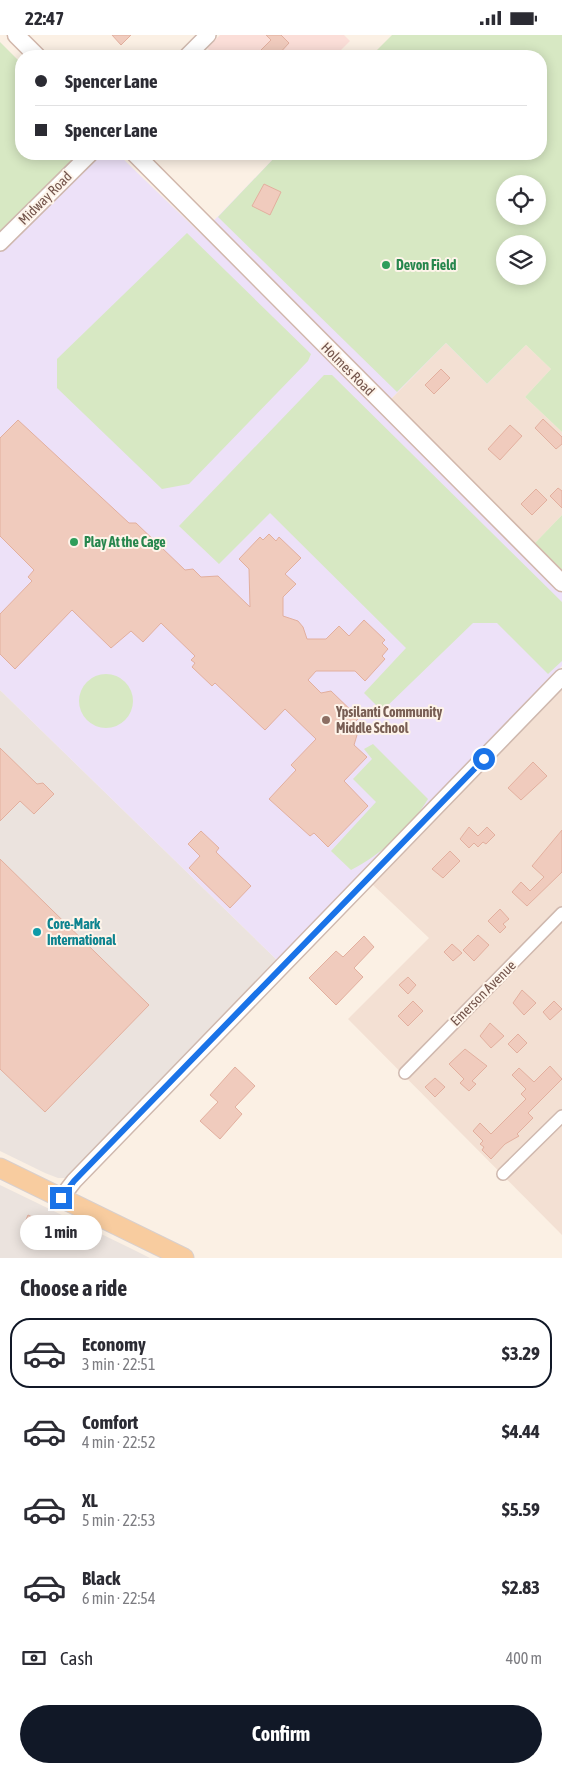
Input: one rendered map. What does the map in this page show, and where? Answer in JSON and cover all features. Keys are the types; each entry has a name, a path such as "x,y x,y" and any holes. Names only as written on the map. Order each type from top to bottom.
{"main road":[{"path":"16,35 31,50"},
{"name":"Holmes Road","path":"141,160 562,583"},
{"path":"0,1168 184,1258"}],"street":[{"path":"193,50 208,35"},
{"name":"Midway Road","path":"0,243 84,160"},
{"path":"61,1198 74,1181 562,677"},
{"name":"Emerson Avenue","path":"405,1073 562,913"},
{"path":"503,1173 562,1116"}],"shaded area":[{"path":"220,35 344,35 350,41 341,50 209,50 207,48"},
{"path":"92,160 124,160 201,234 272,160 478,160 496,197 496,225 518,225 534,235 496,235 496,285 546,285 546,243 562,254 562,308 487,384 446,343 379,411 562,592 562,666 279,962 0,690 0,250"},
{"path":"446,343 487,384 526,345 551,369 525,397 562,432 562,515 535,543 390,400"},
{"path":"0,690 279,962 65,1178 58,1178 45,1173 0,1151"},
{"path":"562,690 562,1235 348,1019 429,938 372,884"},
{"path":"0,1185 130,1248 150,1258 0,1258"}],"green space":[{"name":"Devon Field","path":"392,35 562,35 562,432 525,397 551,369 526,345 487,384 446,343 397,392 218,217 272,160 547,160 547,50 377,50"},
{"path":"0,42 15,57 15,160 76,160 0,236"},
{"path":"187,233 311,354 308,361 189,484 162,489 57,388 57,359"},
{"path":"324,375 332,375 562,602 562,661 548,674 497,623 473,623 382,711 364,693 406,648 270,513 219,564 179,526"},
{"path":"562,515 562,570 535,543"},
{"path":"101,674 111,674 121,678 129,686 133,701 129,716 121,724 111,728 101,728 91,724 83,716 79,706 79,696 83,686 91,678"},
{"path":"373,744 428,799 404,830 373,857 351,870 331,851 376,802 353,779 372,759 364,749"}],"building":[{"path":"112,35 131,35 121,45"},
{"path":"266,35 281,35 289,43 283,50 261,50 271,40"},
{"path":"264,184 281,192 270,215 252,206"},
{"path":"441,369 450,378 434,394 425,385"},
{"path":"543,419 562,437 562,444 556,449 535,428"},
{"path":"18,420 129,523 136,523 185,570 193,569 201,577 218,576 250,607 249,569 239,559 260,537 263,540 269,534 276,541 279,537 301,558 285,574 296,584 283,597 283,616 298,621 303,627 307,639 326,639 339,626 349,636 364,620 385,640 382,643 388,649 382,656 385,659 365,681 355,671 316,671 308,680 321,693 331,691 359,718 354,723 357,735 354,745 367,757 344,781 368,806 328,847 314,833 310,836 269,799 296,770 291,765 316,739 285,709 265,730 215,683 212,686 192,667 195,663 191,660 195,656 161,623 143,642 131,631 111,648 72,610 15,669 0,654 0,614 32,581 28,577 34,570 0,536 0,438"},
{"path":"510,425 522,436 500,460 488,449"},
{"path":"558,488 562,491 562,508 550,496"},
{"path":"536,489 547,500 532,515 521,504"},
{"path":"0,748 37,784 43,783 54,794 34,814 20,801 0,821"},
{"path":"533,762 547,776 521,800 508,788"},
{"path":"469,827 478,836 487,827 495,835 486,844 483,842 478,847 474,843 469,848 460,839"},
{"path":"562,830 562,872 527,906 512,892 521,882 530,891 544,877 532,866"},
{"path":"201,831 219,848 216,852 251,886 230,908 189,868 200,856 188,844"},
{"path":"450,851 460,861 443,878 432,869"},
{"name":"Core-Mark International","path":"0,859 149,1005 45,1112 0,1069"},
{"path":"500,909 509,919 503,924 506,927 500,933 488,921"},
{"path":"478,935 489,945 474,961 463,950"},
{"path":"364,936 374,947 354,968 363,977 336,1005 309,978 336,951 343,957"},
{"path":"452,944 462,953 453,961 444,952"},
{"path":"408,977 416,985 408,994 399,985"},
{"path":"522,990 536,1003 524,1015 513,1003"},
{"path":"413,1001 423,1011 408,1026 398,1016"},
{"path":"554,1001 562,1009 550,1020 543,1012"},
{"path":"490,1023 504,1036 491,1048 480,1036"},
{"path":"518,1034 527,1043 517,1053 508,1044"},
{"path":"465,1049 487,1066 472,1081 476,1084 469,1091 460,1083 464,1079 449,1064"},
{"path":"550,1066 562,1079 528,1113 533,1118 517,1134 519,1136 505,1144 491,1159 482,1150 484,1147 480,1144 483,1141 473,1131 480,1123 491,1134 526,1099 521,1094 526,1089 512,1075 519,1068 534,1082"},
{"path":"235,1067 255,1086 235,1107 242,1114 220,1139 200,1121 218,1102 210,1095"},
{"path":"435,1078 445,1087 435,1097 425,1087"},
{"path":"28,1215 37,1219 30,1236 21,1232"},
{"path":"53,1229 63,1233 57,1248 47,1243"}],"place":[{"name":"Devon Field","path":"386,265"},
{"name":"Play At the Cage","path":"74,542"},
{"name":"Ypsilanti Community Middle School","path":"326,720"},
{"name":"Core-Mark International","path":"37,932"}],"route":[{"path":"61,1198 74,1181 484,759"}]}
